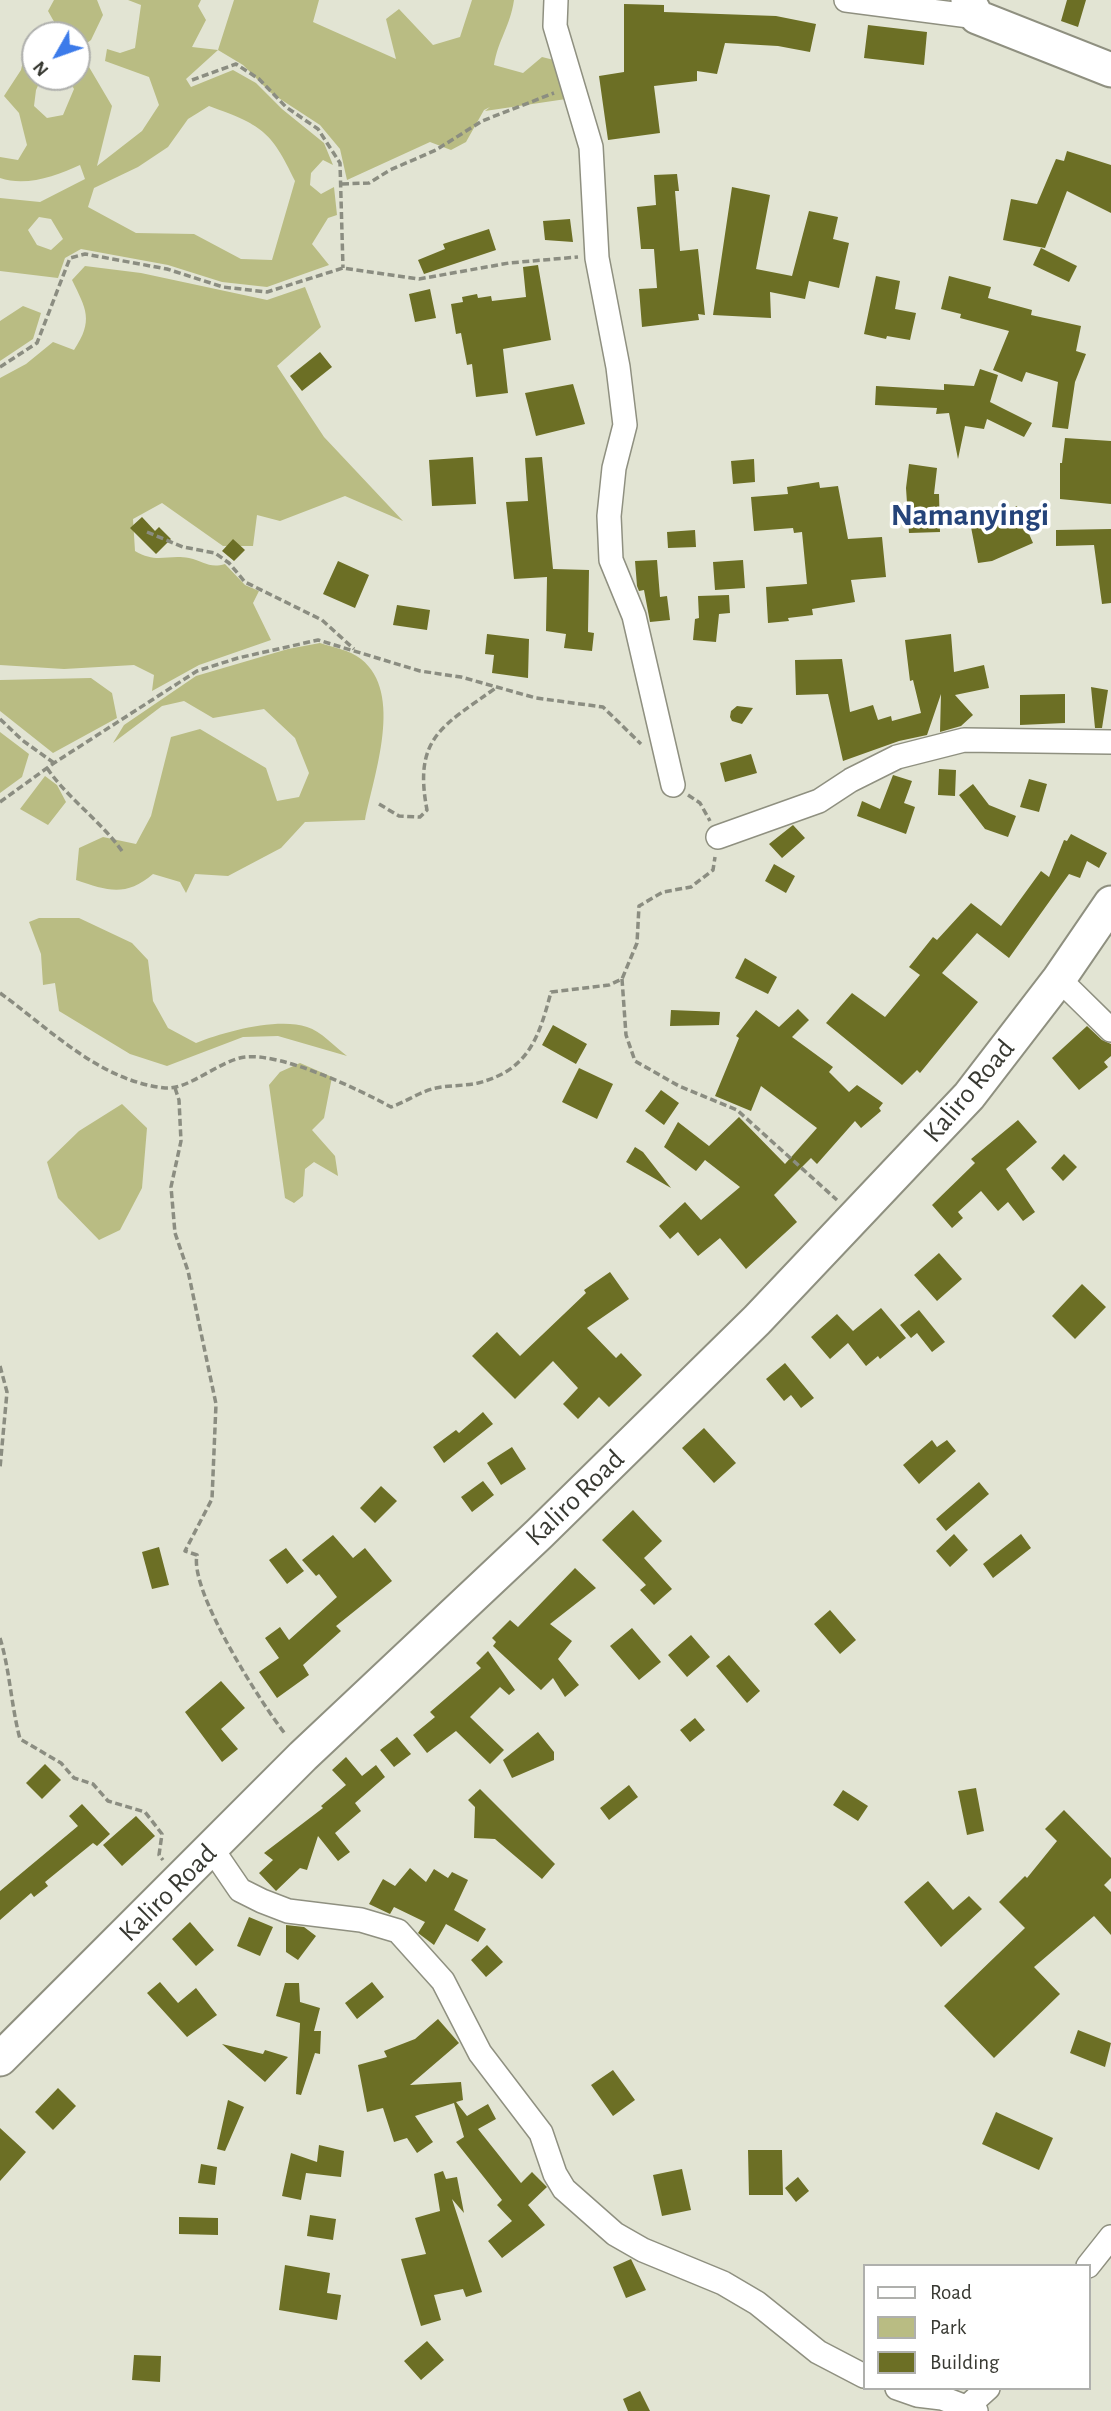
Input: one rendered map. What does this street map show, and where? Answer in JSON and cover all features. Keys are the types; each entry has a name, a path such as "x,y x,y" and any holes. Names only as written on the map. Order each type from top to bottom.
{"main road":[{"path":"973,9 1111,69"},
{"name":"Kaliro Road","path":"0,2059 212,1850 303,1756 539,1534 757,1320 969,1096 1059,979 1111,903"}],"street":[{"path":"556,0 555,26 591,147 597,258 618,368 625,425 614,468 609,516 611,561 634,616 673,785"},
{"path":"846,0 973,9"},
{"path":"718,837 819,801 851,780 897,757 964,740 1111,742"},
{"path":"1059,979 1111,1030"},
{"path":"212,1850 240,1890 262,1901 288,1911 361,1920 398,1931 443,1981 480,2053 541,2133 555,2174 564,2189 615,2234 643,2250 723,2283 757,2303 818,2352 862,2375"},
{"path":"1090,2264 1111,2237"},
{"path":"903,2390 942,2398 972,2409 986,2390"}],"path":[{"path":"192,80 236,64 259,79 286,107 318,129 341,163 343,268"},
{"path":"342,184 369,183 390,170 436,150 482,121 572,86"},
{"path":"0,367 37,344 70,258 85,254 167,269 223,287 267,292 343,268 419,279 556,257 597,258"},
{"path":"147,532 183,547 215,553 229,563 245,582 321,620 357,651"},
{"path":"0,802 54,762 197,671 238,658 318,640 420,671 536,698 603,707 647,750"},
{"path":"379,804 399,816 421,817 427,810 422,788 423,763 433,736 497,687"},
{"path":"0,719 22,740 54,762"},
{"path":"47,768 61,789 105,828 122,851"},
{"path":"673,785 700,803 718,837 713,870 691,887 663,892 639,906 637,943 622,979 626,1035 635,1061 679,1086 737,1110 855,1215"},
{"path":"0,993 49,1033 124,1079 175,1088 244,1057 280,1062 359,1089 391,1107 432,1089 480,1083 517,1064 538,1038 551,992 609,985 622,979"},
{"path":"175,1088 179,1100 181,1141 171,1187 175,1233 187,1271 216,1404 212,1499 185,1551 197,1555 194,1568 228,1643 261,1704 303,1756"},
{"path":"0,1366 7,1391 0,1468"},
{"path":"0,1638 20,1739 61,1763 74,1778 93,1784 108,1801 145,1812 162,1834 159,1855 180,1881"}],"green space":[{"path":"54,0 97,0 103,15 91,40 91,21 54,21 48,11"},
{"path":"128,0 201,0 198,6 206,20 192,47 218,50 186,79 191,87 233,70 256,83 282,109 324,143 333,165 323,160 311,173 310,185 321,194 334,187 337,215 328,218 312,244 329,265 267,287 222,282 168,265 81,249 65,258 58,278 0,271 0,198 40,202 85,179 80,165 30,181 0,178 0,157 18,160 27,145 19,113 4,96 21,70 21,91 36,91 34,106 47,118 63,115 73,91 91,91 91,70 112,106 97,166 142,131 159,105 149,77 105,61 107,49 120,53 135,48 141,5","holes":["209,106 241,119 271,140 295,181 272,260 241,259 194,234 136,233 88,207 94,188 138,167 168,147 188,119","39,217 51,219 63,239 51,250 37,245 28,230"]},
{"path":"234,0 319,0 313,22 396,59 386,19 399,9 433,45 460,37 472,0 514,0 494,65 523,73 542,57 562,62 566,99 485,111 490,107 484,110 466,142 451,150 430,142 347,180 340,149 320,125 271,93 243,65 218,50"},
{"path":"85,266 141,273 267,300 305,287 321,327 277,366 324,437 403,521 345,496 280,521 257,515 253,546 223,546 162,503 133,519 135,551 156,558 181,557 211,565 225,564 245,585 259,591 253,603 271,640 199,665 152,691 154,675 134,665 64,669 0,665 0,378 26,364 53,342 74,350 84,330 86,315 72,280"},
{"path":"23,306 41,313 33,339 0,361 0,321"},
{"path":"320,643 361,659 374,674 381,692 384,713 382,735 365,820 305,822 281,848 228,876 195,874 186,893 180,882 153,874 134,886 116,890 76,880 79,848 103,837 136,844 151,816 171,737 200,729 266,768 277,801 299,797 309,773 295,738 264,709 213,718 184,701 162,706 113,743 124,725 196,676 288,649"},
{"path":"91,678 112,693 117,718 53,753 0,711 0,680"},
{"path":"0,732 29,754 22,777 0,793"},
{"path":"45,776 57,785 66,802 48,825 20,809"},
{"path":"39,918 79,918 132,943 148,960 153,1001 168,1028 196,1043 251,1027 295,1024 317,1032 347,1056 278,1036 243,1037 167,1066 130,1054 59,1011 55,983 43,985 41,954 29,922"},
{"path":"300,1063 332,1077 324,1118 312,1130 335,1156 338,1176 314,1162 305,1169 303,1196 294,1203 285,1198 269,1085 280,1072"},
{"path":"122,1104 147,1128 142,1188 120,1230 99,1240 58,1198 47,1162 79,1131"}],"building":[{"path":"1067,0 1086,0 1078,27 1061,21"},
{"path":"624,4 664,5 664,12 776,16 816,24 810,52 778,46 725,43 717,74 697,71 697,81 654,86 660,133 608,140 599,76 624,72"},
{"path":"868,25 927,32 924,65 864,58"},
{"path":"1067,151 1111,165 1111,213 1067,191 1045,248 1003,240 1011,199 1037,204 1056,159 1064,161"},
{"path":"677,174 679,191 675,191 680,251 698,249 705,315 698,314 699,320 642,327 639,289 657,288 654,249 641,249 637,207 656,205 654,175"},
{"path":"732,187 770,195 756,269 792,276 809,211 838,217 833,239 849,243 839,288 809,281 805,299 770,292 771,318 713,315"},
{"path":"570,219 573,242 545,240 543,221"},
{"path":"489,229 496,250 424,274 418,260 445,249 443,244"},
{"path":"1041,248 1077,266 1069,282 1033,265"},
{"path":"538,265 551,340 503,349 508,393 476,397 472,364 467,365 461,333 456,334 451,304 463,302 462,297 477,294 478,298 491,296 492,301 526,297 523,267"},
{"path":"876,276 900,281 895,309 916,313 910,340 887,336 886,339 864,334"},
{"path":"949,276 991,287 988,298 1032,310 1031,315 1081,326 1076,351 1086,354 1075,382 1068,429 1052,427 1058,382 1026,372 1022,382 993,370 1009,331 960,318 961,314 941,309"},
{"path":"430,289 436,318 415,322 409,294"},
{"path":"320,352 332,367 302,391 290,376"},
{"path":"980,369 998,375 990,402 1032,423 1024,437 987,419 984,429 965,426 958,459 949,413 936,414 937,408 875,405 876,386 944,390 944,384 974,386"},
{"path":"573,384 585,424 536,436 525,393"},
{"path":"1065,438 1111,441 1111,504 1060,499 1060,463"},
{"path":"473,457 476,504 432,506 429,460"},
{"path":"542,457 553,569 589,570 588,632 594,633 592,651 564,648 566,634 546,631 547,577 514,579 506,502 528,501 525,458"},
{"path":"754,459 755,482 733,484 731,461"},
{"path":"909,464 937,468 934,494 939,494 940,532 909,533 906,488"},
{"path":"819,482 820,488 838,486 848,539 882,537 886,577 851,580 855,602 812,609 813,615 768,623 766,587 807,584 802,532 794,533 793,528 754,531 751,497 788,494 787,487"},
{"path":"1017,506 1033,543 992,561 978,563 970,522 986,519"},
{"path":"142,517 155,531 159,527 171,539 156,554 130,528"},
{"path":"1111,529 1111,603 1102,604 1094,545 1056,546 1056,530"},
{"path":"695,530 696,547 668,548 667,532"},
{"path":"233,539 245,550 234,561 222,551"},
{"path":"657,560 660,597 667,596 670,620 650,622 644,590 639,591 637,586 635,561"},
{"path":"743,560 745,588 715,590 713,562"},
{"path":"338,561 369,575 355,608 323,594"},
{"path":"729,595 730,613 719,614 716,642 693,640 695,619 699,618 698,596"},
{"path":"397,605 430,610 427,630 393,625"},
{"path":"487,634 529,639 528,678 492,673 494,655 485,654"},
{"path":"951,634 954,672 984,665 989,688 955,695 973,715 961,726 940,732 941,694 927,735 899,741 843,761 828,694 796,695 795,660 842,659 850,712 873,705 878,720 891,716 892,721 921,713 913,680 910,681 905,640"},
{"path":"1091,687 1108,690 1102,728 1095,728"},
{"path":"1065,694 1065,723 1020,725 1020,695"},
{"path":"737,706 753,708 742,724 732,721 730,717 731,711"},
{"path":"751,754 757,773 725,782 720,763"},
{"path":"939,769 956,770 955,796 938,795"},
{"path":"893,775 912,781 904,803 915,807 906,834 857,816 862,801 880,809"},
{"path":"1029,779 1047,784 1039,812 1020,807"},
{"path":"973,784 989,805 1016,816 1008,837 985,829 959,795"},
{"path":"793,825 805,838 782,858 769,844"},
{"path":"1071,834 1107,853 1099,868 1087,861 1080,878 1069,874 1009,958 977,933 942,973 978,1002 920,1073 917,1070 902,1085 826,1023 852,993 885,1017 920,975 909,967 933,937 937,940 971,903 1001,926 1041,871 1049,877 1064,840 1067,841"},
{"path":"774,864 795,876 786,893 765,881"},
{"path":"745,958 777,977 768,994 735,978"},
{"path":"798,1009 809,1020 792,1037 833,1067 829,1072 849,1092 857,1085 883,1103 879,1108 881,1111 861,1128 855,1121 817,1164 811,1158 774,1195 797,1222 746,1269 720,1238 698,1256 678,1232 670,1239 659,1226 685,1202 701,1220 740,1187 705,1160 696,1171 664,1147 678,1122 709,1146 739,1117 785,1164 817,1128 761,1086 751,1111 715,1096 739,1038 736,1036 756,1010 779,1027"},
{"path":"671,1010 720,1012 719,1025 670,1026"},
{"path":"553,1025 587,1044 576,1064 542,1045"},
{"path":"1087,1026 1102,1040 1111,1044 1111,1056 1104,1062 1108,1067 1079,1090 1052,1058"},
{"path":"579,1068 613,1084 597,1119 562,1102"},
{"path":"661,1090 679,1103 664,1125 645,1111"},
{"path":"1018,1120 1037,1142 1006,1169 1035,1212 1023,1221 1008,1202 998,1211 981,1191 958,1212 963,1218 952,1228 932,1205 975,1163 971,1159"},
{"path":"635,1147 643,1152 671,1188 626,1162"},
{"path":"1064,1154 1077,1167 1063,1181 1051,1168"},
{"path":"939,1253 962,1279 937,1301 914,1275"},
{"path":"610,1272 629,1299 587,1328 616,1358 621,1353 642,1375 609,1407 599,1397 578,1419 563,1404 578,1388 553,1361 515,1399 472,1356 497,1332 520,1356 586,1293 584,1290"},
{"path":"1082,1284 1106,1307 1075,1339 1052,1316"},
{"path":"881,1308 906,1338 880,1359 878,1356 866,1366 848,1343 830,1359 811,1337 837,1314 853,1331"},
{"path":"919,1310 945,1342 932,1352 917,1333 911,1338 900,1325"},
{"path":"785,1363 814,1398 801,1408 791,1395 784,1401 766,1379"},
{"path":"483,1412 493,1424 444,1463 433,1447 456,1430 459,1433"},
{"path":"704,1428 736,1463 714,1483 682,1448"},
{"path":"932,1440 937,1447 947,1440 956,1451 919,1484 903,1465"},
{"path":"512,1447 526,1469 501,1485 487,1463"},
{"path":"483,1481 494,1495 472,1512 461,1497"},
{"path":"979,1482 989,1494 946,1531 936,1519"},
{"path":"381,1486 397,1501 375,1523 360,1508"},
{"path":"633,1510 662,1541 644,1558 672,1589 654,1605 640,1590 646,1585 602,1540"},
{"path":"954,1534 968,1550 950,1567 936,1551"},
{"path":"1021,1534 1031,1548 993,1578 983,1564"},
{"path":"333,1535 353,1558 365,1548 392,1581 336,1626 341,1631 303,1665 309,1675 277,1698 259,1672 279,1658 265,1638 280,1627 289,1640 337,1597 319,1574 316,1576 302,1560"},
{"path":"159,1547 169,1585 152,1589 142,1552"},
{"path":"286,1548 304,1571 287,1584 269,1560"},
{"path":"575,1568 596,1588 550,1624 572,1641 558,1659 579,1685 565,1697 553,1678 541,1690 493,1646 496,1642 492,1638 510,1620 518,1627"},
{"path":"830,1610 856,1640 840,1654 814,1624"},
{"path":"632,1628 661,1662 639,1680 610,1646"},
{"path":"691,1635 710,1657 687,1677 668,1655"},
{"path":"488,1651 515,1690 509,1695 500,1687 470,1717 504,1750 490,1764 456,1731 427,1753 413,1735 435,1717 430,1712 481,1668 476,1663"},
{"path":"729,1655 760,1691 747,1703 716,1666"},
{"path":"221,1681 245,1708 221,1729 238,1749 222,1762 185,1712"},
{"path":"695,1718 705,1730 690,1742 680,1730"},
{"path":"538,1732 554,1752 554,1760 512,1778 503,1760"},
{"path":"397,1737 411,1754 394,1767 380,1750"},
{"path":"346,1757 362,1776 376,1765 385,1777 355,1803 361,1811 335,1833 350,1852 338,1861 318,1836 307,1870 300,1868 276,1891 259,1873 273,1860 264,1853 323,1808 321,1806 346,1785 332,1770"},
{"path":"45,1764 61,1780 42,1799 26,1783"},
{"path":"629,1785 638,1797 609,1820 600,1808"},
{"path":"976,1788 984,1831 967,1835 958,1791"},
{"path":"480,1789 555,1864 542,1879 495,1839 474,1838 475,1807 468,1800"},
{"path":"843,1790 868,1806 858,1821 833,1805"},
{"path":"82,1804 110,1834 97,1846 93,1843 45,1882 48,1886 34,1897 31,1893 0,1920 0,1891 78,1826 69,1816"},
{"path":"1064,1810 1111,1858 1111,1878 1104,1885 1111,1892 1111,1935 1094,1916 1034,1967 1060,1994 994,2058 944,2006 1025,1928 999,1902 1025,1876 1027,1878 1057,1841 1045,1829"},
{"path":"136,1816 155,1836 122,1866 103,1845"},
{"path":"410,1868 426,1882 434,1869 448,1878 452,1872 468,1880 454,1910 486,1929 478,1942 446,1924 434,1945 418,1933 425,1922 394,1907 390,1914 369,1904 383,1879 395,1886"},
{"path":"928,1881 953,1910 969,1896 982,1909 941,1947 904,1902"},
{"path":"249,1917 273,1927 260,1956 237,1946"},
{"path":"190,1922 214,1950 196,1966 172,1939"},
{"path":"286,1925 304,1927 316,1936 298,1960 286,1952"},
{"path":"487,1945 503,1962 486,1977 471,1960"},
{"path":"160,1982 178,2003 196,1988 217,2015 187,2037 147,1993"},
{"path":"372,1982 384,1997 357,2019 345,2003"},
{"path":"285,1983 299,1983 300,2002 320,2008 314,2031 321,2031 320,2054 315,2053 301,2095 296,2094 300,2023 276,2016"},
{"path":"438,2019 459,2043 410,2085 461,2082 463,2100 456,2102 467,2116 488,2104 496,2119 478,2129 521,2183 532,2172 547,2187 528,2205 545,2225 502,2258 488,2241 512,2221 497,2205 502,2200 456,2142 464,2137 454,2103 415,2116 433,2142 417,2153 407,2138 394,2142 383,2108 367,2112 358,2065 387,2057 384,2051 415,2039"},
{"path":"1078,2030 1111,2043 1105,2067 1070,2053"},
{"path":"222,2044 263,2054 265,2050 288,2057 265,2082"},
{"path":"613,2070 635,2100 613,2116 591,2085"},
{"path":"58,2088 76,2106 53,2130 35,2112"},
{"path":"228,2100 244,2107 225,2151 217,2149"},
{"path":"996,2112 1053,2138 1039,2170 982,2144"},
{"path":"0,2128 26,2152 0,2181"},
{"path":"319,2145 344,2151 341,2177 306,2173 301,2200 282,2196 291,2153 317,2162"},
{"path":"748,2150 782,2150 783,2195 749,2195"},
{"path":"201,2164 217,2167 215,2185 198,2183"},
{"path":"682,2169 691,2210 662,2216 653,2175"},
{"path":"443,2171 446,2179 457,2177 464,2213 452,2199 482,2292 466,2297 463,2289 434,2295 441,2320 421,2326 401,2259 426,2254 415,2218 440,2211 434,2174"},
{"path":"798,2177 809,2191 796,2202 785,2188"},
{"path":"310,2215 336,2219 333,2240 307,2236"},
{"path":"179,2217 218,2218 218,2235 179,2234"},
{"path":"631,2259 646,2290 626,2298 613,2267"},
{"path":"285,2265 330,2273 327,2293 341,2295 337,2320 279,2310"},
{"path":"427,2341 444,2360 421,2380 404,2361"},
{"path":"134,2355 161,2356 160,2382 132,2380"},
{"path":"640,2391 650,2411 628,2411 623,2399"}],"district":[{"name":"Namanyingi","path":"970,515"}]}
